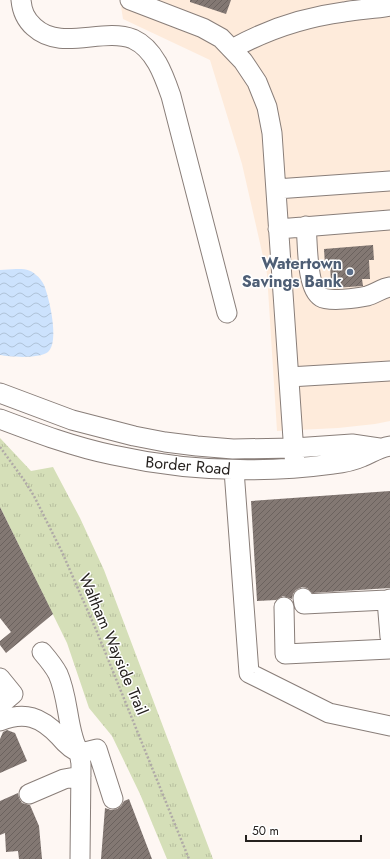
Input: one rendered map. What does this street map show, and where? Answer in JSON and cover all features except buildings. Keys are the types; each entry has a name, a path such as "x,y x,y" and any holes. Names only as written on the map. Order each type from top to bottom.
{"street":[{"path":"21,0 23,14 29,22 43,33 64,38 121,37 133,40 142,45 151,54 164,77 171,96 226,313"},
{"path":"130,0 203,28 221,38 254,76 267,107 272,133 295,468"},
{"path":"232,49 255,37 299,22 343,12 390,6"},
{"path":"276,189 390,181"},
{"path":"278,228 390,220"},
{"path":"306,226 310,278 314,288 321,297 333,299 368,296 386,287 390,287"},
{"path":"289,377 390,371"},
{"name":"Border Road","path":"0,393 72,420 134,436 198,446 233,449 294,448 352,444 385,447"},
{"name":"Border Road","path":"0,419 48,437 111,455 170,465 234,470 295,468 346,462 363,457 385,447"},
{"path":"234,470 249,673 329,713 390,726"},
{"path":"303,598 304,604 388,600 390,637"},
{"path":"284,607 285,654 390,649"},
{"path":"42,652 58,676 64,693 73,737 80,753 80,859"},
{"path":"0,678 6,700"},
{"path":"0,721 12,717 30,717 38,719 48,725 68,746 80,753 97,749 111,791 81,779 64,779 29,794"}],"path":[{"name":"Waltham Wayside Trail","path":"0,447 34,496 62,552 97,632 189,859"}],"shaded area":[{"path":"120,0 390,0 390,421 338,428 277,431 267,274 242,164 210,60 123,19"}],"green space":[{"path":"0,438 31,471 53,467 80,518 104,570 213,859 167,859 140,794 112,736 89,708 67,643 0,507"}],"water":[{"path":"0,270 27,270 34,273 38,277 44,285 51,309 53,339 51,347 48,352 38,356 24,357 0,355"}],"place":[{"name":"Watertown Savings Bank","path":"350,272"}]}
